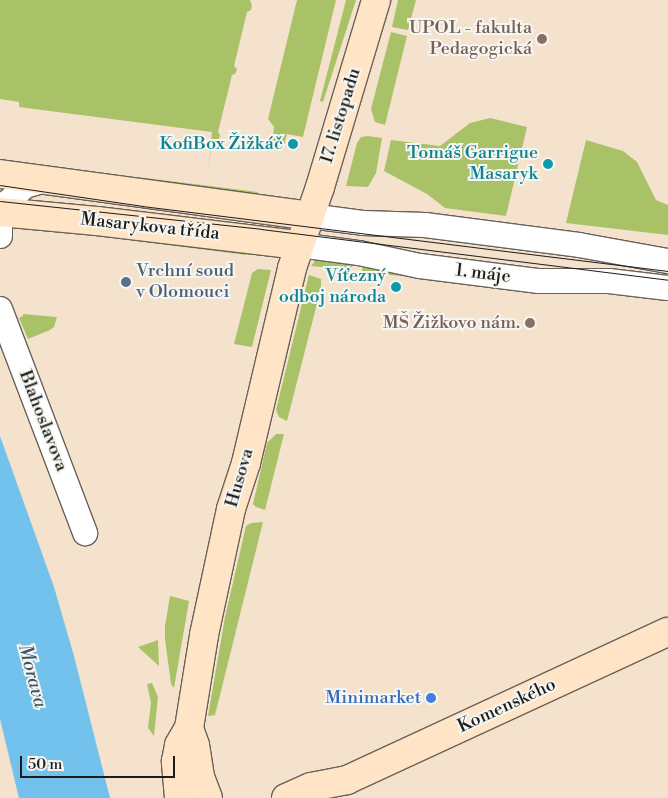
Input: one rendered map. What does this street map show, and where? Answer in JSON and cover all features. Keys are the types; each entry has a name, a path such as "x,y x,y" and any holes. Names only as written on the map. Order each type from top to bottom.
{"street":[{"name":"17. listopadu","path":"304,231 376,0"},
{"path":"0,174 304,231 363,223 425,225 579,245 668,261"},
{"path":"0,220 8,202 25,186 44,181"},
{"name":"Masarykova třída","path":"0,220 97,220 304,231"},
{"name":"1. máje","path":"304,231 359,253 420,266 534,280 609,281 668,288"},
{"name":"Husova","path":"178,798 179,745 189,728 204,636 231,509 246,464 304,231"},
{"name":"Blahoslavova","path":"0,309 85,533"},
{"name":"Komenského","path":"286,798 311,787 337,789 668,632"},
{"name":"Husova","path":"189,728 208,798"}],"green space":[{"path":"0,0 250,0 252,6 251,10 247,12 234,66 237,69 235,74 232,75 218,132 220,135 219,139 212,139 208,174 212,132 19,107 19,102 0,99"},
{"path":"297,0 336,0 303,137 287,134 283,148 272,145 274,127 268,119"},
{"path":"346,0 356,0 323,102 320,101"},
{"path":"398,0 416,0 408,30 392,27"},
{"path":"391,32 407,36 385,125 375,122 371,109"},
{"path":"490,118 527,127 506,216 445,208 427,194 384,171 391,140 440,146 470,123"},
{"path":"361,137 382,138 376,173 368,187 346,186 357,143"},
{"path":"586,140 623,151 637,162 656,200 668,205 668,235 566,223"},
{"path":"138,177 257,192 261,199 136,189"},
{"path":"137,231 250,251 246,255 136,241"},
{"path":"317,258 353,259 351,270 311,266"},
{"path":"363,260 422,273 421,278 362,272"},
{"path":"258,269 271,270 252,347 234,344 252,273"},
{"path":"309,275 321,279 321,288 287,421 279,417 276,410"},
{"path":"23,314 57,317 54,327 28,339 19,318"},
{"path":"276,434 284,434 265,510 253,504 267,443"},
{"path":"263,522 215,715 208,716 225,617 246,526 251,523"},
{"path":"170,596 189,601 174,688 171,684 165,639 165,626"},
{"path":"158,640 159,666 138,647"},
{"path":"152,683 158,697 154,736 148,728 151,703 147,684"}],"water":[{"name":"Morava","path":"0,436 54,587 74,656 110,798 19,798 0,719"}],"tram line":[{"path":"0,185 142,206 668,271"},
{"path":"0,201 261,229 668,280"}],"place":[{"name":"UPOL - fakulta Pedagogická","path":"542,39"},
{"name":"KofiBox Žižkáč","path":"293,144"},
{"name":"Tomáš Garrigue Masaryk","path":"548,164"},
{"name":"Vrchní soud v Olomouci","path":"126,282"},
{"name":"Víťezný odboj národa","path":"396,287"},
{"name":"MŠ Žižkovo nám.","path":"530,323"},
{"name":"Minimarket","path":"431,698"}]}
